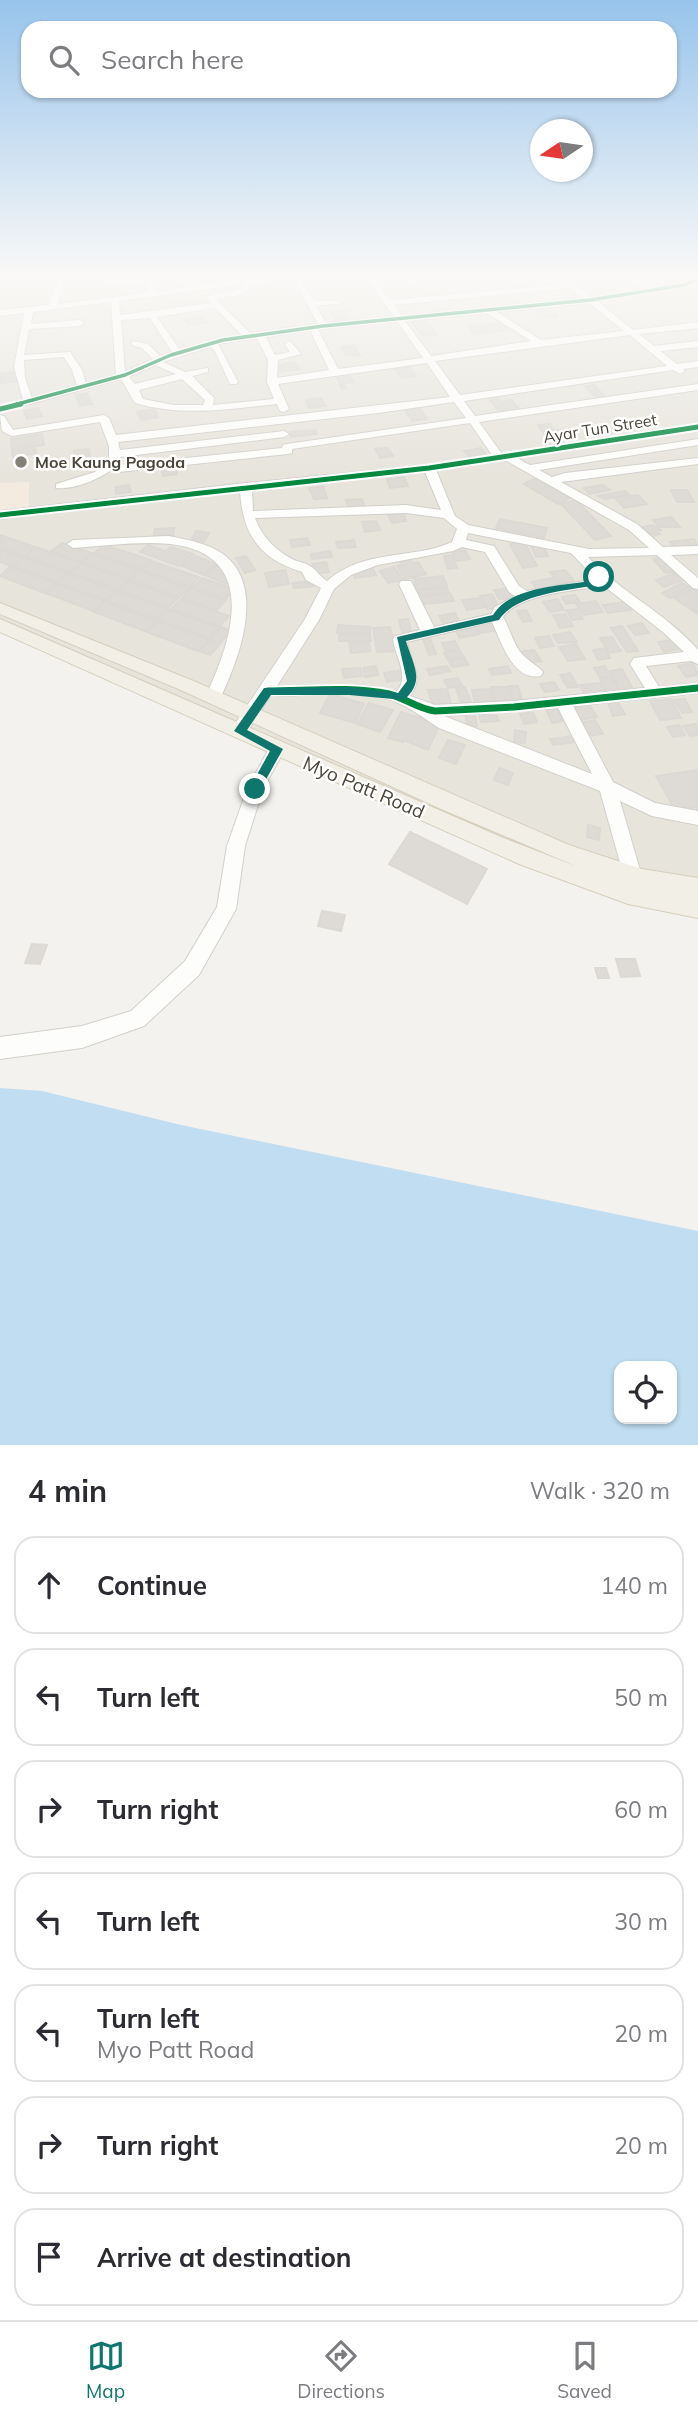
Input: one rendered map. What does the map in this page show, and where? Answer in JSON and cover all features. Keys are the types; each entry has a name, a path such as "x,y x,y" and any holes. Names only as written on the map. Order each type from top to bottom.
{"main road":[{"name":"Myo Patt Road","path":"3,618 545,855"},
{"name":"Myo Patt Road","path":"165,687 213,697 277,749 545,855 698,908"},
{"name":"Myo Patt Road","path":"635,887 662,885 698,888"}],"street":[{"path":"22,342 19,377 29,403"},
{"path":"119,342 122,376 133,388 139,401 176,407 281,401"},
{"path":"170,342 178,354"},
{"path":"0,409 122,376 214,342"},
{"path":"264,342 272,358 272,382 286,414 282,420 289,463"},
{"path":"323,342 332,367"},
{"path":"416,342 455,399 503,457 529,468 633,527 698,585"},
{"path":"272,382 332,367 544,342"},
{"path":"646,342 698,386"},
{"path":"135,343 145,345 157,361 185,374 210,400 207,407"},
{"path":"211,343 218,348 233,382"},
{"path":"272,358 296,354 290,344"},
{"path":"654,349 698,344"},
{"path":"19,358 66,354 77,370 82,388"},
{"path":"112,439 455,399 698,364"},
{"path":"133,388 205,370"},
{"path":"110,466 119,468 289,463 472,421 698,386"},
{"path":"0,418 7,431 18,433 103,417 112,439 115,462 99,474 60,486"},
{"name":"Ayar Tun Street","path":"289,463 429,468 698,427"},
{"path":"115,454 284,434"},
{"path":"529,468 698,442"},
{"path":"553,481 565,476 698,461"},
{"path":"0,515 246,486 289,463"},
{"path":"429,468 448,515 461,535 490,549 514,589 525,596"},
{"path":"246,486 248,515 256,533 274,553 294,566 307,569 311,577 328,587"},
{"path":"248,515 406,509 448,515"},
{"path":"461,535 606,555 698,551"},
{"path":"246,723 312,620 328,587 346,572 375,562 453,547 461,535"},
{"path":"74,544 169,540 225,562 234,577 241,610 233,654 213,697"},
{"path":"575,550 606,581 644,609 697,656"},
{"path":"400,697 409,689 412,681 400,639 496,617 500,611 525,596 606,581"},
{"path":"406,584 425,620 428,632"},
{"path":"496,617 512,653 524,666 536,671"},
{"path":"654,692 637,664 639,662 697,656"},
{"path":"424,711 514,707 698,688"},
{"path":"268,691 349,691 400,697 445,724 607,787 652,809 698,818"},
{"path":"562,701 607,787 635,887"},
{"path":"0,1048 82,1037 137,1019 192,968 226,909 236,846 255,789 277,749"}],"shaded area":[{"path":"0,342 698,342 698,879 602,880 0,627"},
{"path":"29,482 29,510 0,515 0,483"}],"water":[{"path":"0,1088 42,1091 181,1125 698,1231 698,1445 0,1445"}],"building":[{"path":"354,345 360,356 345,354 341,347"},
{"path":"293,362 300,369 280,372 277,366"},
{"path":"410,367 416,376 401,378 395,369"},
{"path":"16,372 18,381 0,383 0,374"},
{"path":"349,375 353,382 343,383 346,388 342,389 336,376"},
{"path":"594,385 605,397 596,398 585,386"},
{"path":"87,393 92,404 80,406 76,395"},
{"path":"321,398 325,406 309,408 306,400"},
{"path":"499,399 509,412 500,413 490,400"},
{"path":"512,400 520,411 509,412 501,402"},
{"path":"38,408 42,416 27,419 24,411"},
{"path":"420,408 427,419 412,421 405,410"},
{"path":"154,409 158,417 141,420 137,412"},
{"path":"549,424 557,434 545,436 538,425"},
{"path":"567,429 575,437 562,439 555,430"},
{"path":"315,430 317,434 291,437 290,432"},
{"path":"42,434 44,445 12,450 11,439"},
{"path":"35,447 36,453 13,457 12,450"},
{"path":"388,448 393,456 380,458 375,449"},
{"path":"481,448 486,454 469,457 464,451"},
{"path":"89,449 90,457 74,459 74,451"},
{"path":"175,466 177,474 163,476 161,468"},
{"path":"404,477 408,486 390,488 387,479"},
{"path":"536,478 570,498 558,504 524,484"},
{"path":"129,485 131,492 116,494 115,487"},
{"path":"603,485 610,490 589,494 584,488"},
{"path":"323,486 327,498 314,499 309,488"},
{"path":"671,490 687,490 694,502 677,502"},
{"path":"625,491 629,495 605,499 598,496"},
{"path":"638,495 647,504 624,508 615,498"},
{"path":"362,499 365,507 349,508 346,500"},
{"path":"576,500 611,536 595,540 561,504"},
{"path":"403,513 406,521 392,523 388,515"},
{"path":"671,517 680,527 659,527 653,520"},
{"path":"500,519 547,528 544,538 496,528"},
{"path":"376,521 380,530 365,532 362,522"},
{"path":"653,525 661,530 657,531 660,534 653,536 642,527"},
{"path":"174,528 173,535 154,536 155,529"},
{"path":"196,531 209,533 204,542 191,540"},
{"path":"0,535 35,547 24,556 0,547"},
{"path":"307,538 310,545 292,547 290,540"},
{"path":"694,539 698,546 675,548 670,542"},
{"path":"354,540 356,547 338,548 336,542"},
{"path":"524,542 537,566 523,568 510,544"},
{"path":"62,543 92,553 81,562 51,551"},
{"path":"542,543 548,556 536,557 530,544"},
{"path":"104,545 151,560 141,569 94,553"},
{"path":"148,545 165,551 171,547 193,554 179,566 140,552"},
{"path":"36,547 80,563 70,572 24,556"},
{"path":"0,549 22,557 11,566 0,562"},
{"path":"465,550 470,559 457,561 452,552"},
{"path":"330,551 332,557 312,559 311,554"},
{"path":"93,554 140,570 129,579 82,563"},
{"path":"452,555 457,568 448,569 444,556"},
{"path":"195,556 216,564 204,575 182,566"},
{"path":"246,556 255,570 245,573 236,558"},
{"path":"23,557 68,573 57,582 11,566"},
{"path":"408,557 412,563 418,562 426,574 405,579 397,566 402,565 398,559"},
{"path":"664,557 677,571 665,573 653,559"},
{"path":"151,561 199,577 190,587 141,570"},
{"path":"326,562 329,572 314,574 312,564"},
{"path":"81,564 129,580 118,589 71,573"},
{"path":"218,565 226,569 221,573 234,577 226,584 205,575"},
{"path":"10,567 56,583 45,593 0,576"},
{"path":"372,567 376,575 355,578 352,572"},
{"path":"394,567 403,580 388,583 380,571"},
{"path":"285,570 289,584 269,587 265,573"},
{"path":"565,570 574,581 559,584 550,572"},
{"path":"140,571 189,588 179,597 130,580"},
{"path":"675,573 683,580 664,587 656,580"},
{"path":"69,574 117,591 106,600 58,583"},
{"path":"443,576 447,586 412,591 410,585 416,585 414,579"},
{"path":"202,578 234,589 225,599 192,588"},
{"path":"552,578 560,589 539,593 532,582"},
{"path":"316,580 317,586 294,588 292,583"},
{"path":"129,581 178,598 168,608 119,590"},
{"path":"682,583 689,587 670,598 662,593"},
{"path":"57,584 105,601 94,611 45,593"},
{"path":"191,588 226,600 217,610 182,598"},
{"path":"447,588 449,593 420,595 418,590"},
{"path":"510,588 515,597 499,599 494,590"},
{"path":"693,588 698,592 698,614 674,598"},
{"path":"117,591 167,609 157,619 106,601"},
{"path":"450,593 454,601 424,604 421,597"},
{"path":"492,594 499,607 488,609 480,596"},
{"path":"575,595 580,602 566,604 562,597"},
{"path":"480,598 485,607 467,610 462,600"},
{"path":"181,599 229,616 220,626 171,609"},
{"path":"557,599 564,610 550,612 543,602"},
{"path":"596,601 603,612 584,615 576,604"},
{"path":"105,602 156,621 145,631 94,612"},
{"path":"626,602 631,610 608,613 603,605"},
{"path":"577,609 583,619 572,620 566,610"},
{"path":"169,610 219,628 209,638 159,620"},
{"path":"526,610 532,621 523,622 517,611"},
{"path":"455,613 459,621 444,624 439,616"},
{"path":"565,614 573,626 560,628 553,615"},
{"path":"408,619 411,632 402,632 399,620"},
{"path":"158,621 209,640 198,651 147,632"},
{"path":"495,621 500,630 480,633 476,624"},
{"path":"642,623 649,633 635,635 628,626"},
{"path":"338,625 370,627 370,633 337,633"},
{"path":"474,626 479,634 460,638 455,630"},
{"path":"622,626 638,651 627,652 611,628"},
{"path":"221,627 231,631 220,643 211,639"},
{"path":"390,627 396,651 377,652 373,628"},
{"path":"570,632 577,642 558,643 553,635"},
{"path":"370,634 371,641 339,641 339,635"},
{"path":"549,636 554,646 540,648 535,638"},
{"path":"612,637 621,651 609,653 600,638"},
{"path":"430,638 436,654 429,655 423,639"},
{"path":"676,639 683,648 664,652 658,642"},
{"path":"209,641 220,644 210,655 200,651"},
{"path":"455,641 459,649 446,652 442,643"},
{"path":"369,642 370,651 351,653 349,643"},
{"path":"576,644 585,659 568,661 559,647"},
{"path":"605,648 610,658 598,660 593,650"},
{"path":"459,650 464,657 448,660 444,653"},
{"path":"534,650 541,661 524,664 518,652"},
{"path":"465,658 468,665 452,667 449,661"},
{"path":"693,663 698,675 686,677 678,666"},
{"path":"376,666 378,675 365,677 363,668"},
{"path":"447,666 450,671 430,675 427,669"},
{"path":"508,666 511,673 492,675 489,669"},
{"path":"605,666 610,676 600,677 594,668"},
{"path":"360,668 362,676 344,678 342,669"},
{"path":"622,669 634,691 621,692 610,671"},
{"path":"403,670 406,679 387,682 384,673"},
{"path":"570,673 578,687 568,688 560,675"},
{"path":"611,677 621,694 608,694 600,679"},
{"path":"458,678 462,685 448,688 444,680"},
{"path":"554,682 559,690 545,692 540,684"},
{"path":"600,683 607,695 586,697 580,685"},
{"path":"509,686 518,686 522,699 512,699"},
{"path":"465,687 471,702 461,703 456,688"},
{"path":"491,687 508,687 512,700 495,701"},
{"path":"447,689 451,703 432,704 428,690"},
{"path":"491,689 494,703 475,703 472,690"},
{"path":"330,694 364,704 355,723 320,713"},
{"path":"671,699 681,718 660,720 650,701"},
{"path":"685,699 692,712 682,713 674,700"},
{"path":"617,701 625,714 613,716 608,703"},
{"path":"369,703 393,710 380,732 357,724"},
{"path":"589,704 597,717 581,720 574,706"},
{"path":"557,708 564,721 552,723 546,709"},
{"path":"465,711 474,711 477,726 467,726"},
{"path":"401,712 440,724 428,750 404,740 403,742 388,738"},
{"path":"533,712 537,722 524,724 520,714"},
{"path":"479,713 497,716 499,721 481,722"},
{"path":"595,720 603,734 586,736 579,723"},
{"path":"696,724 698,735 690,736 683,726"},
{"path":"679,725 685,735 673,737 667,727"},
{"path":"515,730 526,732 525,743 514,742"},
{"path":"574,736 577,742 553,745 550,739"},
{"path":"448,740 465,745 456,764 439,758"},
{"path":"499,768 513,773 508,785 494,780"},
{"path":"698,770 698,810 696,807 675,810 656,776"},
{"path":"588,825 600,828 599,840 587,837"},
{"path":"410,832 487,869 467,904 389,864"},
{"path":"322,911 345,915 341,931 318,926"},
{"path":"32,944 47,945 40,964 25,963"},
{"path":"616,959 635,959 640,976 621,977"},
{"path":"595,968 606,968 609,978 598,978"}],"cycle path":[{"path":"0,409 125,375 171,355 215,342"},
{"path":"0,515 429,468 698,427"},
{"path":"268,691 374,692 389,694 423,709 435,711 514,707 698,688"}],"place":[{"name":"Moe Kaung Pagoda","path":"21,462"}],"route":[{"path":"255,789 277,749 239,731 268,691 329,690 381,693 400,697 409,689 412,681 400,642 403,637 496,617 500,611 525,596 606,581 599,577"}]}
